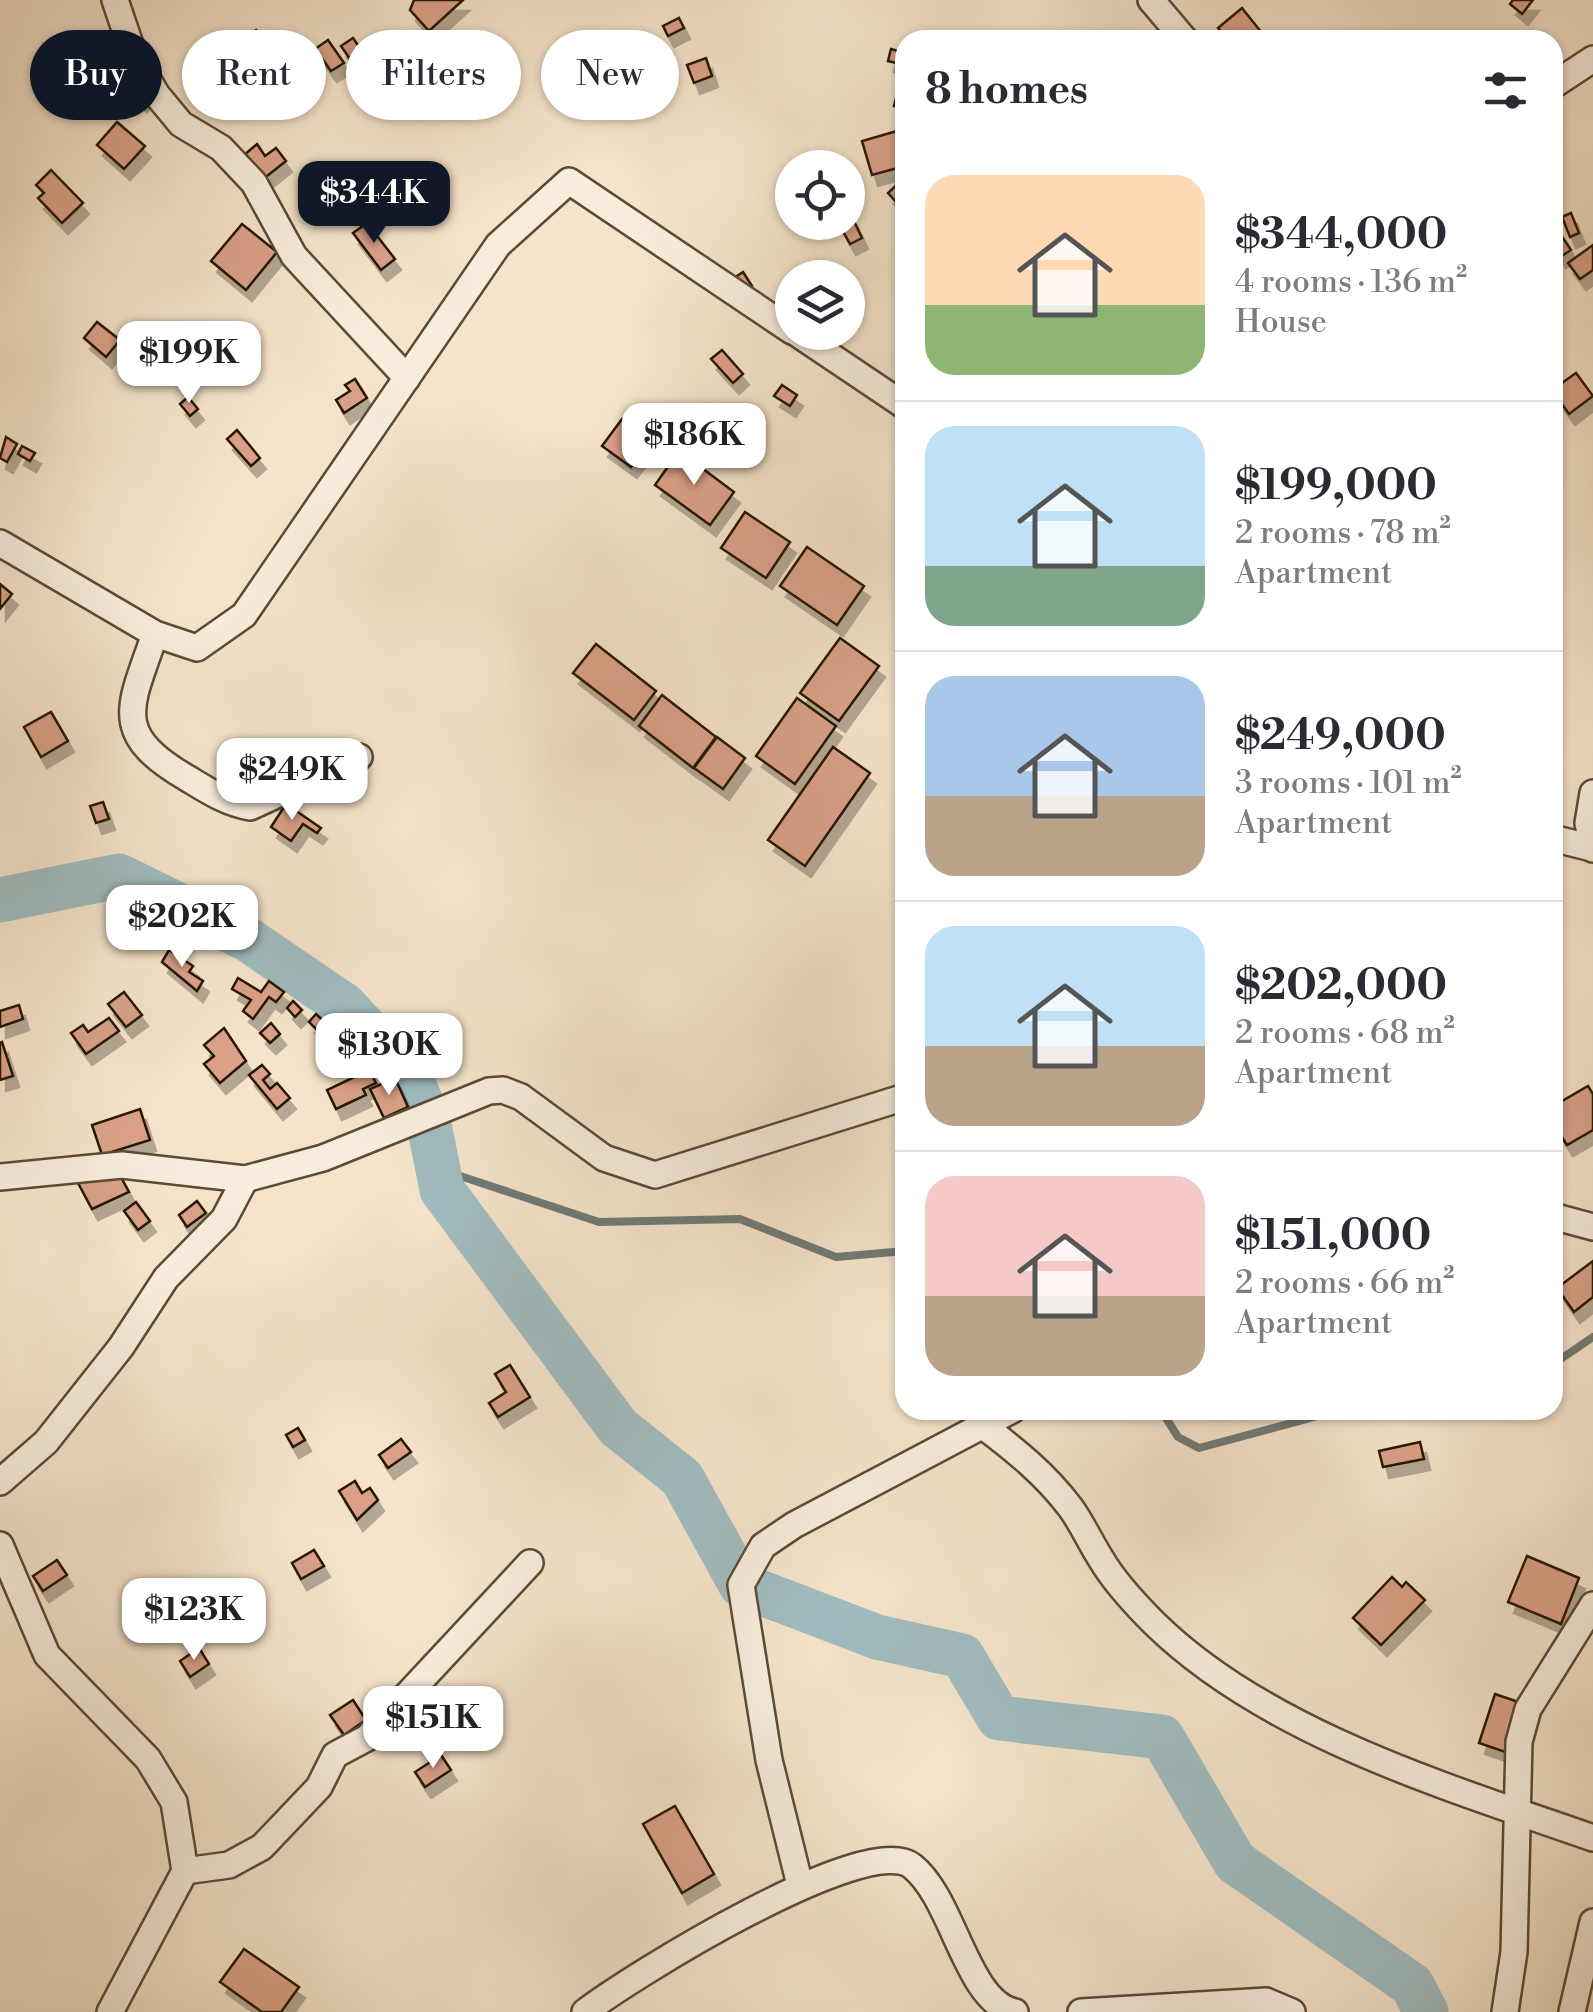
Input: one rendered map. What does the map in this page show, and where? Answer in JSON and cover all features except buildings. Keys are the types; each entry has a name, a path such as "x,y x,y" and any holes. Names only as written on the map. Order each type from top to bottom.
{"street":[{"path":"114,0 134,56 157,95 181,124 221,148 254,183 294,256 407,378"},
{"path":"1151,0 1176,30"},
{"path":"1563,78 1593,58"},
{"path":"0,544 155,634 197,648 244,615 498,246 569,181 775,319"},
{"path":"821,350 895,399"},
{"path":"155,634 134,694 131,722 147,751 174,770 233,804 250,807 359,756"},
{"path":"1563,841 1593,848 1588,822 1593,793"},
{"path":"0,1177 122,1165 245,1179 323,1158 489,1092 503,1090 521,1097 604,1158 628,1170 655,1175 895,1099"},
{"path":"0,1482 46,1442 120,1347 166,1278 224,1218 245,1179"},
{"path":"1563,1219 1593,1227"},
{"path":"800,1885 769,1760 741,1585 763,1546 794,1525 991,1420"},
{"path":"982,1424 1042,1472 1073,1510 1102,1562 1128,1596 1218,1678 1325,1734 1516,1812 1593,1838"},
{"path":"0,1545 47,1655 148,1759 174,1802 185,1871 110,2012"},
{"path":"185,1871 230,1866 262,1847 319,1788 335,1755 367,1738 530,1563"},
{"path":"1505,2012 1514,1952 1519,1742 1528,1709 1593,1606"},
{"path":"585,2012 670,1956 800,1885 894,1858 911,1864 937,1894 983,1989 1001,2009 1015,2012"},
{"path":"1572,2012 1593,1922"},
{"path":"1081,2012 1266,2001 1292,2012"}],"waterway":[{"path":"0,900 119,876 247,939 344,1005 410,1076 428,1119 442,1190 618,1427 682,1478 741,1585 877,1637 962,1656 999,1718 1162,1737 1235,1862 1412,1985 1426,2012"},
{"path":"436,1168 599,1222 740,1219 836,1257 895,1252"},
{"path":"1563,1357 1593,1337"},
{"path":"1167,1420 1178,1437 1199,1448 1303,1420"}]}
